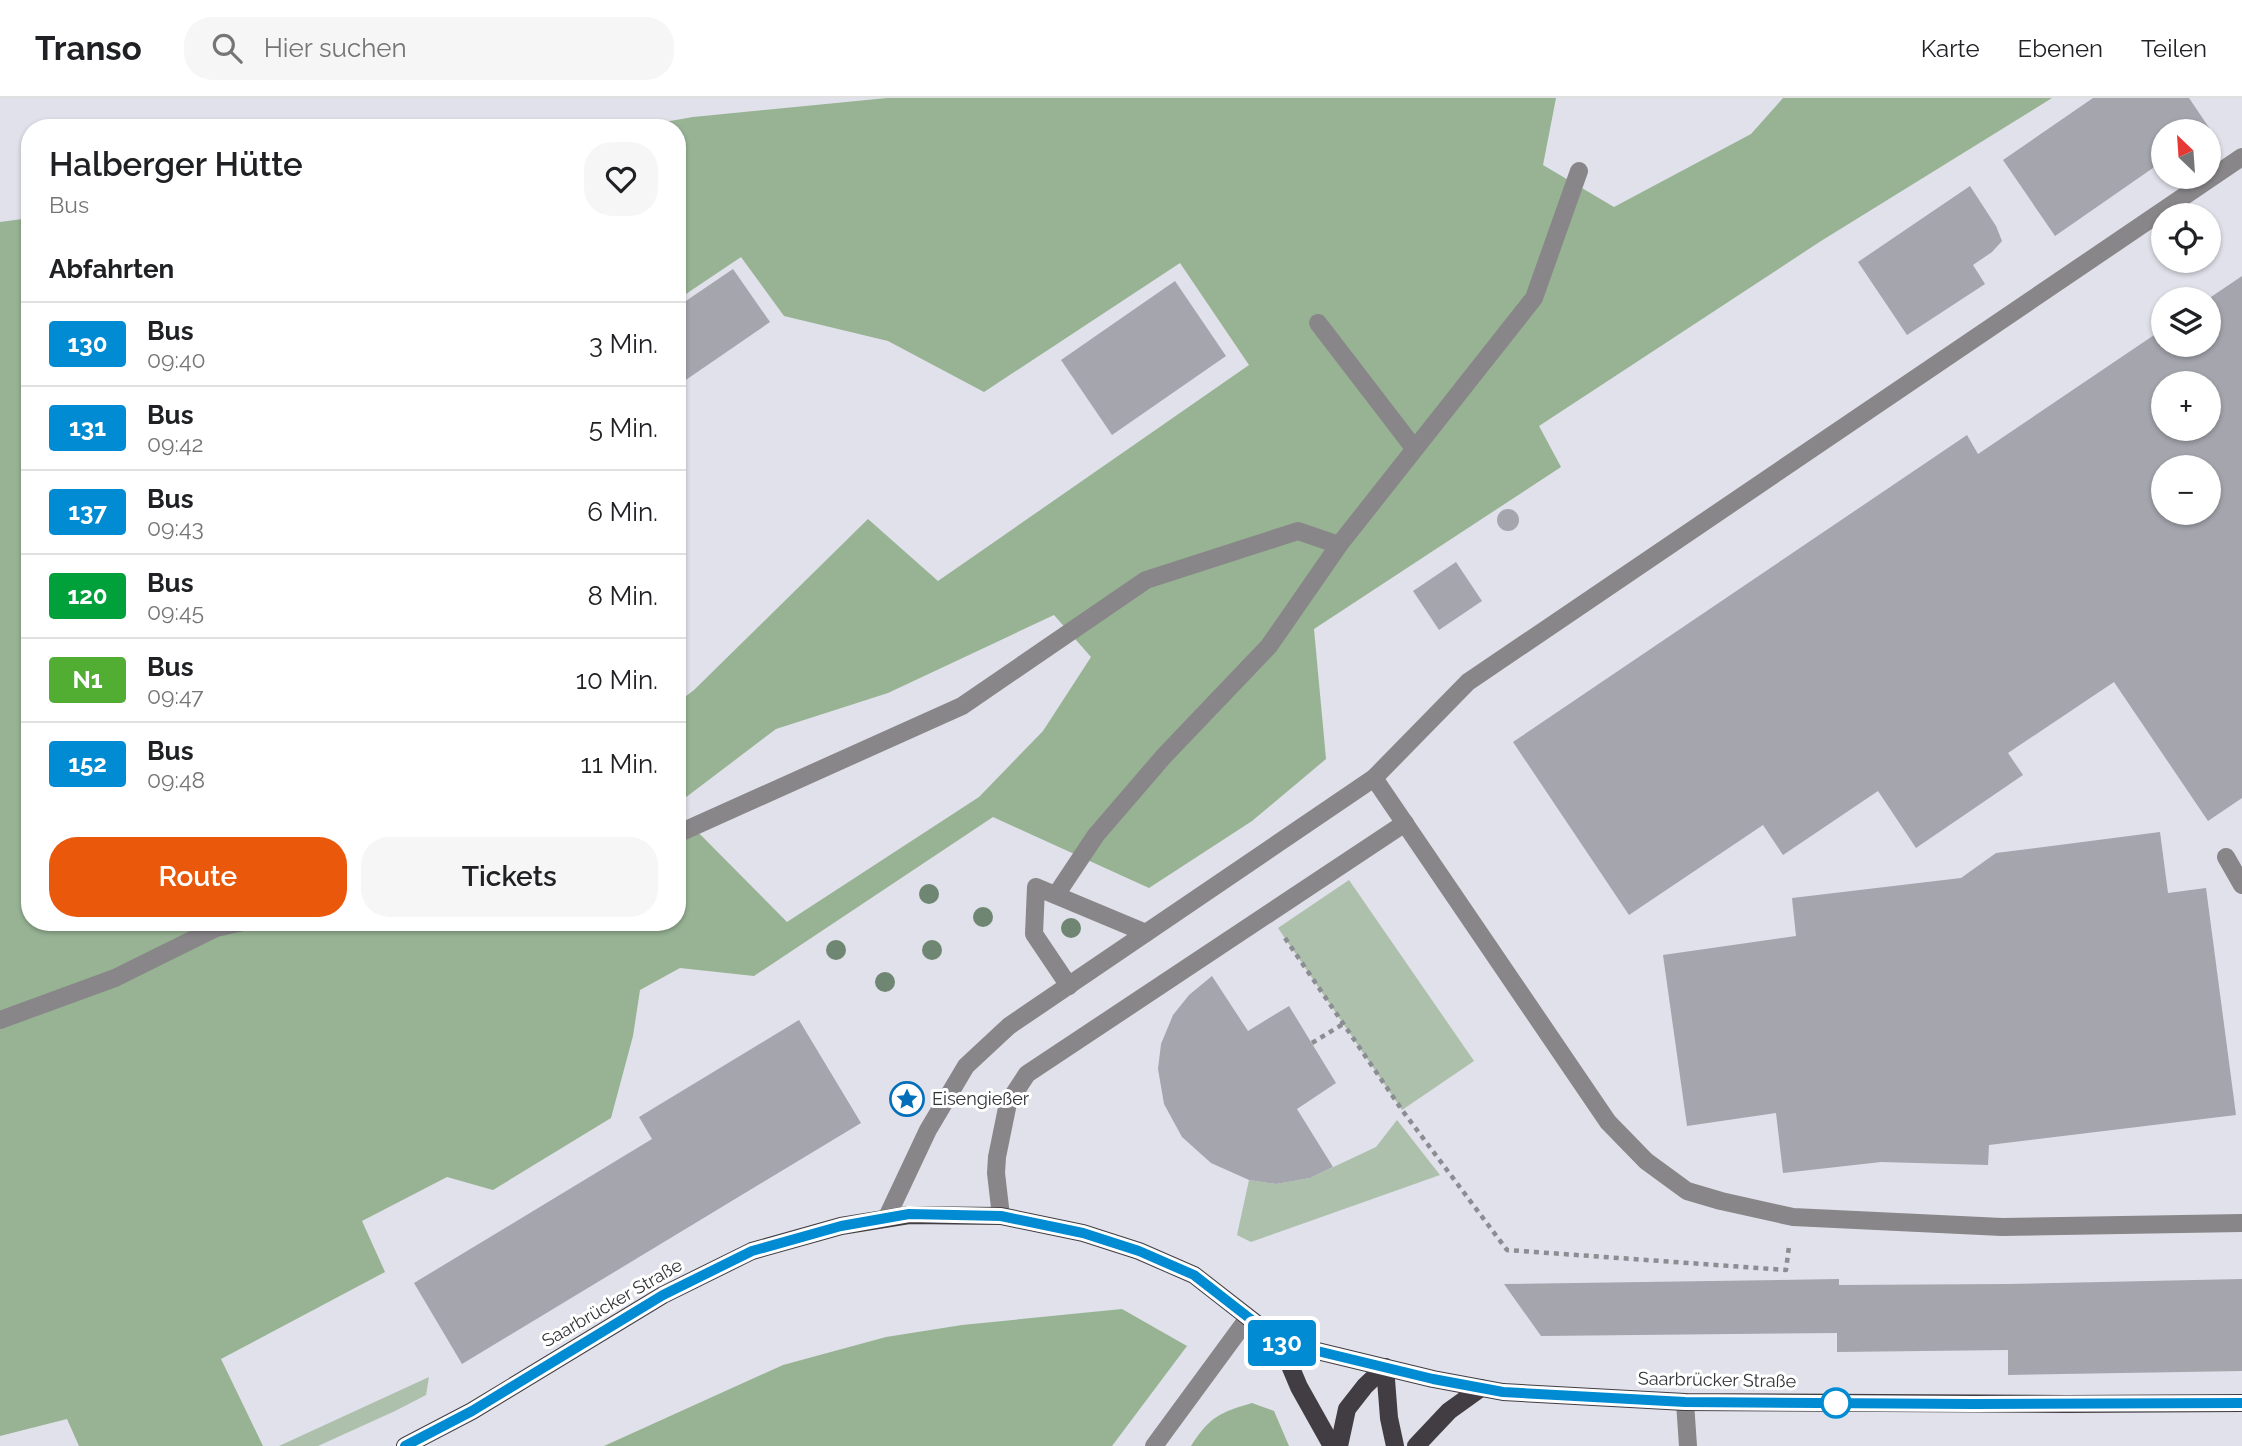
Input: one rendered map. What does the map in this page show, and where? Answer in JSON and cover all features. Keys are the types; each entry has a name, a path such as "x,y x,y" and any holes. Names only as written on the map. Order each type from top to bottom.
{"main road":[{"name":"Saarbrücker Straße","path":"405,1446 472,1411 663,1295 752,1251 796,1237 909,1214 1001,1216 1083,1233 1139,1251 1194,1275 1280,1342 1516,1394 1685,1402 2242,1403"},
{"path":"1280,1342 1299,1387 1332,1446"},
{"path":"1339,1446 1347,1409 1385,1367"},
{"path":"1385,1367 1389,1418 1395,1446"},
{"path":"1416,1446 1449,1411 1481,1388"}],"street":[{"path":"887,1217 922,1142 966,1066 1009,1026 1374,778 1468,682 2242,157"},
{"path":"1056,895 1096,835 1164,756 1269,646 1339,545 1534,298 1579,170"},
{"path":"1318,323 1414,448"},
{"path":"686,830 962,706 1146,580 1298,531 1339,545"},
{"path":"1374,778 1608,1122 1646,1161 1687,1191 1793,1217 2002,1227 2242,1223"},
{"path":"1001,1216 997,1157 1008,1103 1027,1074 1405,822"},
{"path":"2226,857 2242,885"},
{"path":"1069,986 1034,934 1036,887 1146,933"},
{"path":"0,1020 115,978 210,931"},
{"path":"1154,1446 1248,1318"},
{"path":"1685,1402 1688,1446"}],"path":[{"path":"1268,913 1402,1110 1507,1250 1786,1270 1793,1217"},
{"path":"1311,1043 1343,1024"}],"green space":[{"path":"887,98 1556,98 1543,165 1614,207 1751,134 1783,98 2052,98 1821,241 1539,426 1561,467 1314,629 1326,759 1252,821 1149,888 993,817 754,976 680,968 640,990 633,1036 611,1118 493,1190 447,1177 362,1221 385,1272 221,1359 263,1446 79,1446 67,1419 0,1436 0,222 21,219 21,931 686,931 686,820 787,922 979,797 1043,731 1091,657 1054,615 888,693 776,729 686,797 686,696 868,519 938,581 1249,365 1180,263 984,392 888,341 784,316 741,257 686,294 686,119 682,119"},
{"path":"1349,880 1474,1061 1402,1110 1278,928"},
{"path":"1397,1120 1440,1175 1251,1242 1237,1235 1249,1180 1276,1184 1310,1178 1376,1147"},
{"path":"1122,1309 1187,1346 1112,1446 604,1446 783,1365 886,1337 962,1325"},
{"path":"429,1377 426,1395 395,1411 318,1446 279,1446"},
{"path":"1252,1403 1274,1411 1289,1446 1191,1446 1204,1428 1217,1417"}],"building":[{"path":"2093,98 2189,98 2203,119 2151,119 2151,169 2055,236 2003,160"},
{"path":"1970,186 1996,226 2002,241 1973,265 1985,284 1907,335 1858,262"},
{"path":"733,269 770,322 686,380 686,301"},
{"path":"2242,276 2242,798 2208,821 2114,682 2008,753 2023,775 1916,848 1878,791 1783,855 1763,825 1629,915 1513,742 1967,435 1978,454 2151,337 2151,357 2221,357 2221,290"},
{"path":"1175,281 1226,356 1112,435 1061,360"},
{"path":"1508,509 1516,512 1519,520 1516,528 1508,531 1500,528 1497,520 1500,512"},
{"path":"1456,562 1482,601 1439,630 1413,591"},
{"path":"2160,832 2168,893 2206,888 2236,1115 1989,1145 1988,1165 1881,1162 1783,1173 1776,1113 1687,1126 1663,955 1796,936 1792,898 1961,878 1996,853"},
{"path":"1212,976 1248,1031 1289,1006 1336,1083 1297,1109 1333,1167 1310,1178 1276,1184 1249,1180 1211,1163 1182,1137 1164,1104 1158,1069 1161,1044 1173,1015 1189,995"},
{"path":"799,1020 861,1123 462,1364 414,1283 652,1139 639,1117"},
{"path":"1839,1279 1839,1285 2242,1279 2242,1371 2008,1375 2008,1350 1837,1352 1837,1333 1541,1336 1504,1284"}],"bus line":[{"name":"130","path":"405,1446 472,1411 663,1295 752,1251 841,1226 909,1214 1001,1216 1083,1233 1139,1251 1194,1275 1280,1342 1487,1390 1516,1394 1685,1402 2242,1403"}],"place":[{"name":"Eisengießer","path":"907,1099"}]}
